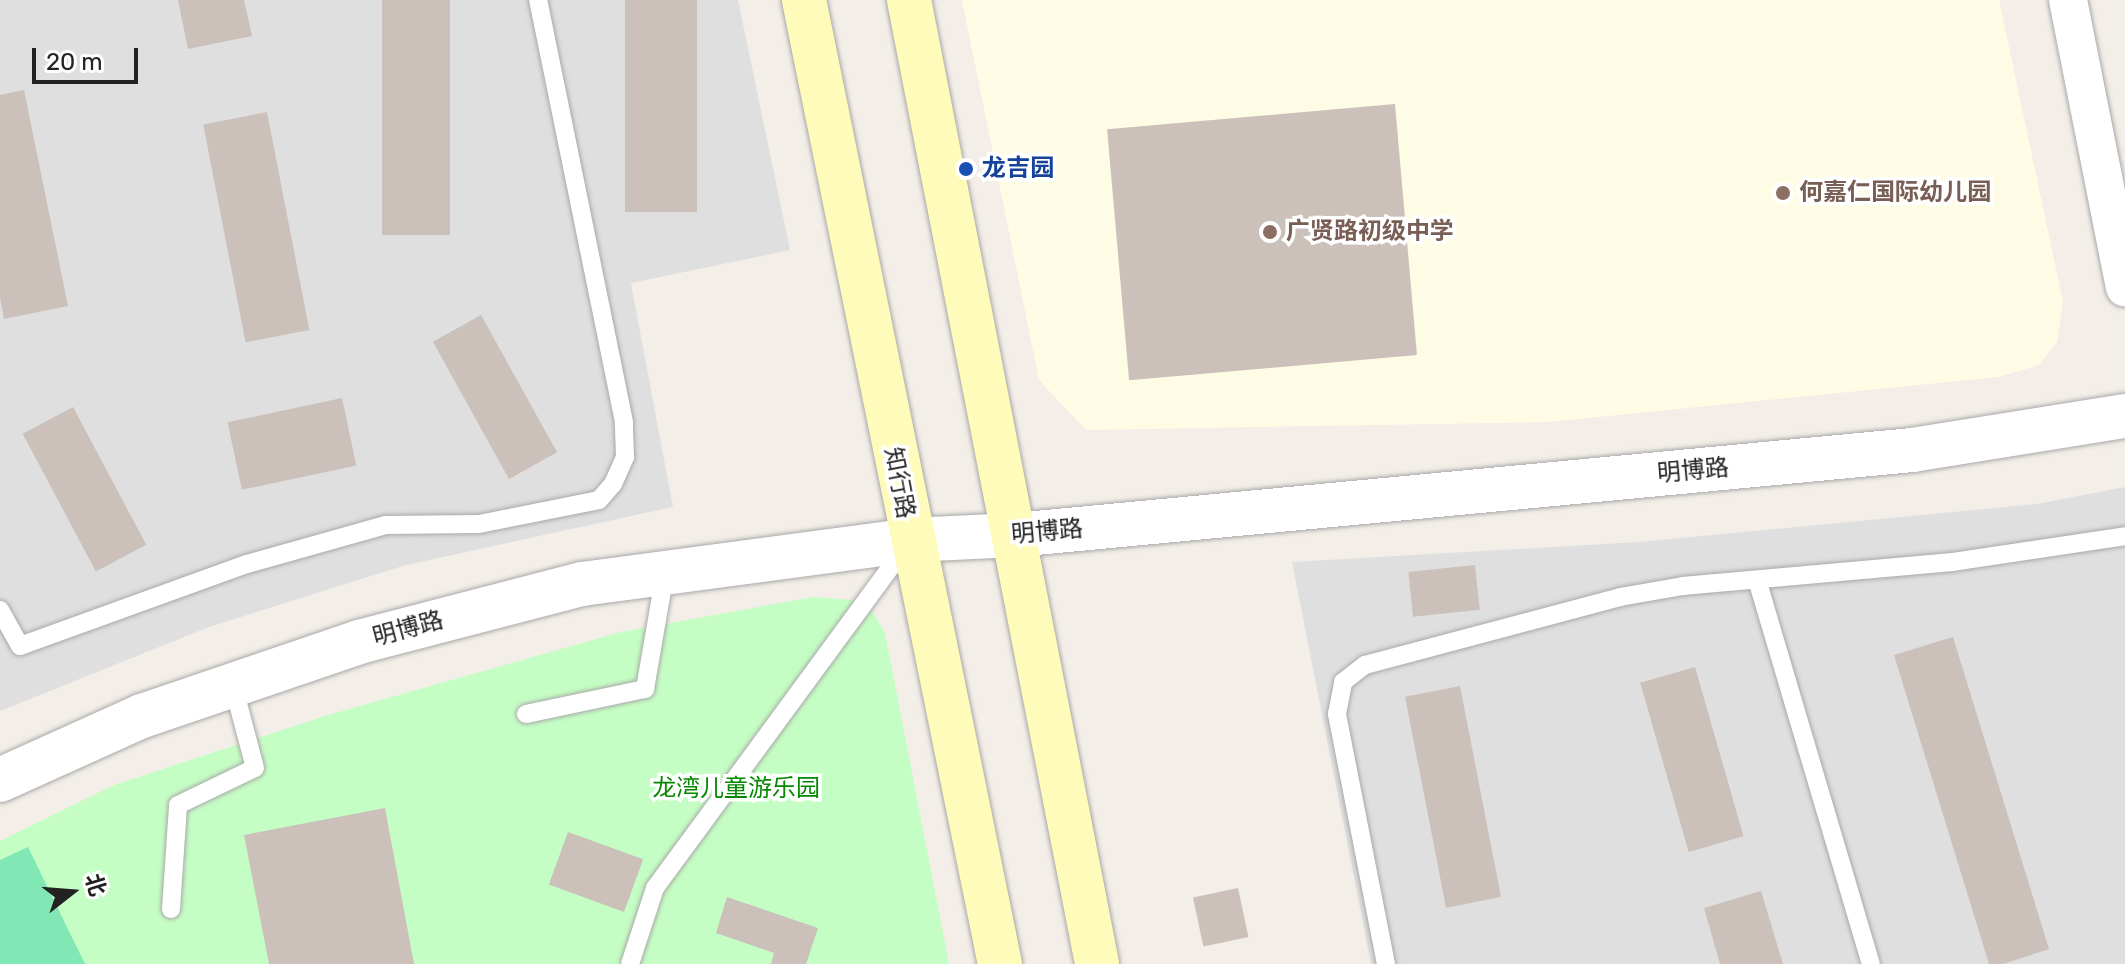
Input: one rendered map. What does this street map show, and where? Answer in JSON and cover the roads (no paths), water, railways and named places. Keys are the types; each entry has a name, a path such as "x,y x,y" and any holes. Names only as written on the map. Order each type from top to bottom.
{"main road":[{"name":"知行路","path":"804,0 910,540 1000,964"},
{"path":"909,0 1097,964"}],"street":[{"path":"2068,0 2125,287"},
{"name":"明博路","path":"0,780 142,716 359,642 552,592 665,573 910,540 1015,535 1912,450 2125,416"}],"lane":[{"path":"0,610 20,646 247,564 386,525 479,524 599,500 625,457 624,422 538,0"},
{"path":"1386,964 1337,714 1343,682 1365,665 1620,597 1683,586 1758,583 1952,562 2125,536"},
{"path":"630,964 655,888 910,540"},
{"path":"526,714 645,689 665,573"},
{"path":"1758,583 1871,964"},
{"path":"171,909 178,805 255,768 233,685"}],"place":[{"name":"龙吉园","path":"966,169"},
{"name":"何嘉仁国际幼儿园","path":"1783,193"},
{"name":"广贤路初级中学","path":"1270,232"}],"park label":[{"name":"龙湾儿童游乐园","path":"736,789"}]}
